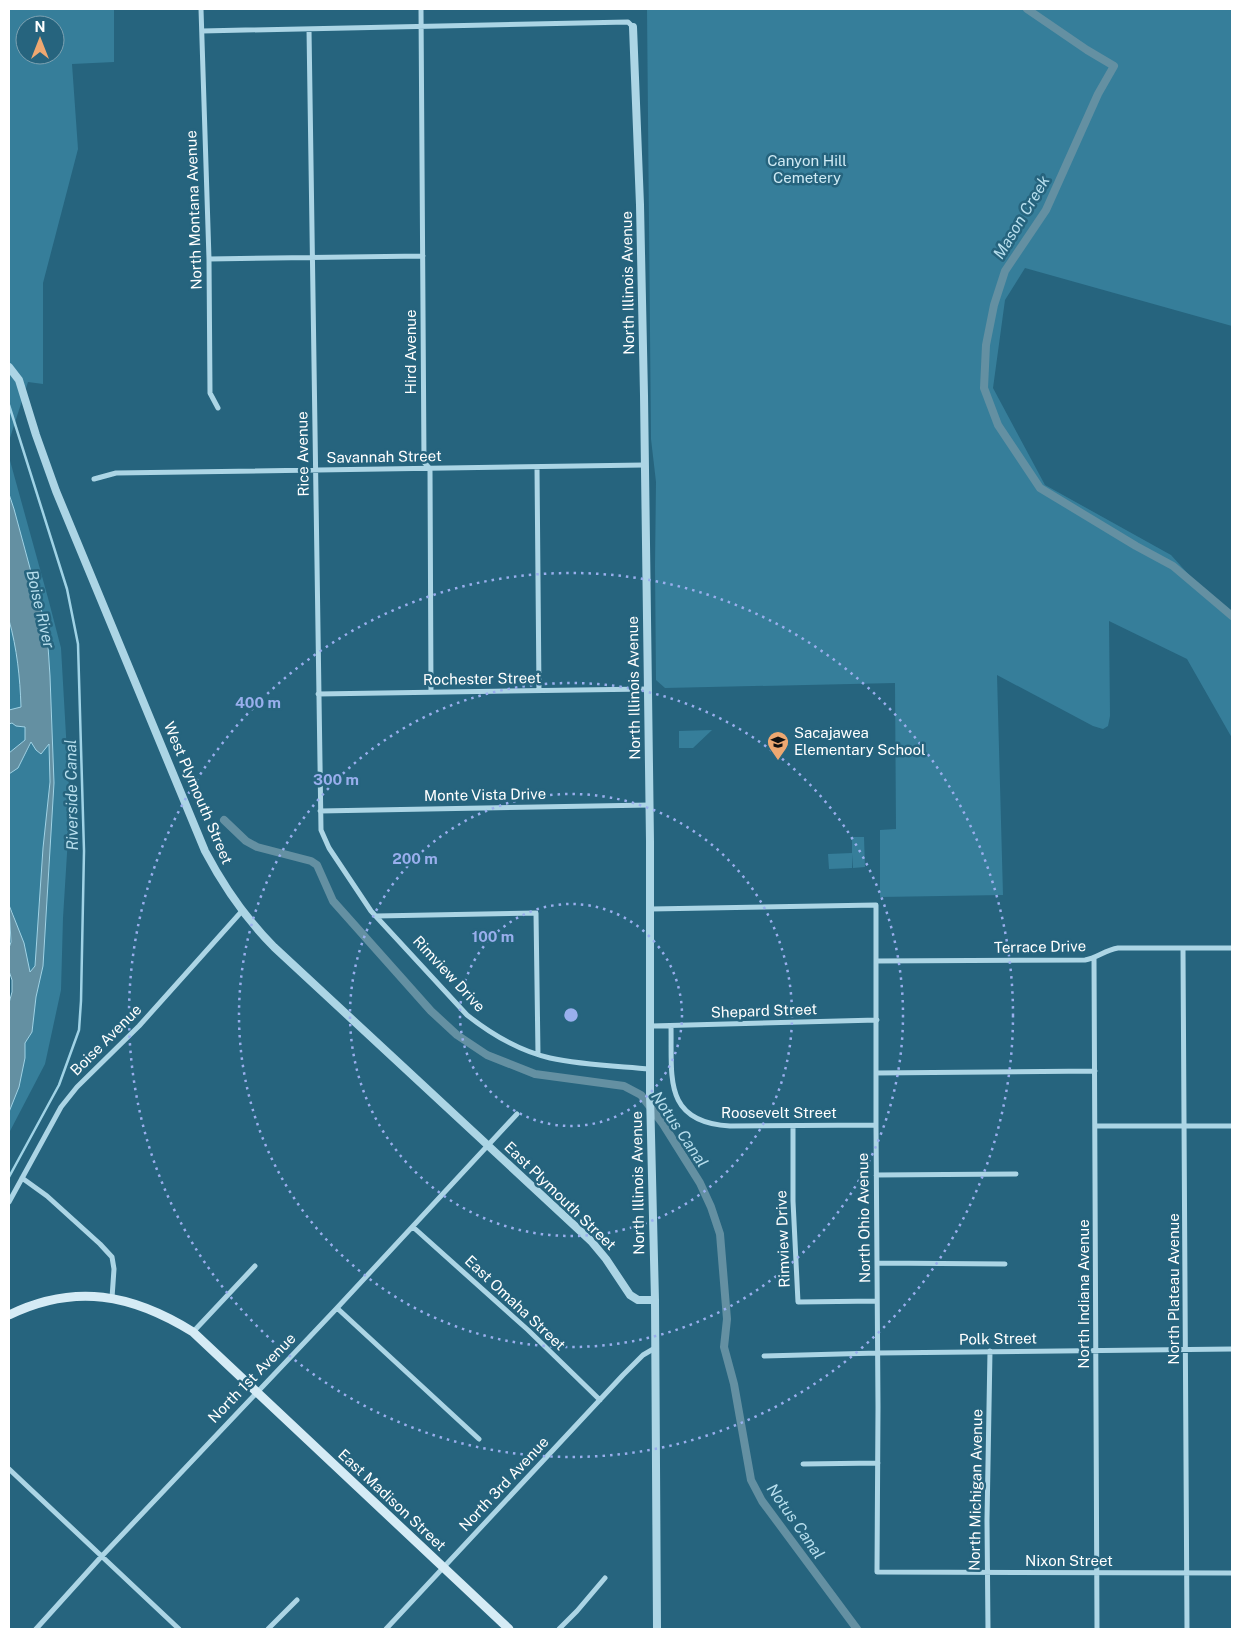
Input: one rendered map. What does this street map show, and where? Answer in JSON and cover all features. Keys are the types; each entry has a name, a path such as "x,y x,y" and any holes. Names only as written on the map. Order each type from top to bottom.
{"main road":[{"name":"East Madison Street","path":"9,1315 37,1303 85,1295 112,1298 152,1309 193,1332 509,1629"}],"street":[{"name":"North Montana Avenue","path":"201,9 209,258 210,393 218,408"},
{"name":"Hird Avenue","path":"422,9 424,462 430,469 431,692"},
{"path":"202,31 628,22 633,27"},
{"name":"North Illinois Avenue","path":"633,27 640,205 650,804 650,1094 655,1300 657,1629"},
{"name":"Rice Avenue","path":"309,29 320,811 321,830 329,848 344,871"},
{"path":"209,258 423,256"},
{"name":"West Plymouth Street","path":"9,367 19,380 36,436 56,491 206,851 220,879 242,911 274,947 488,1145"},
{"name":"Savannah Street","path":"94,479 116,473 644,465"},
{"path":"537,467 539,691"},
{"name":"Rochester Street","path":"318,694 647,689"},
{"name":"Monte Vista Drive","path":"320,811 650,804"},
{"name":"Rimview Drive","path":"344,871 376,916 468,1015 484,1028 538,1054 575,1062 650,1069"},
{"name":"North Ohio Avenue","path":"651,909 876,905 877,1572 905,1572"},
{"name":"Boise Avenue","path":"9,1202 61,1107 77,1087 139,1026 242,911"},
{"path":"376,916 536,913 538,1054"},
{"name":"Terrace Drive","path":"876,961 1085,960 1094,958 1109,949 1118,948 1232,948"},
{"name":"North Plateau Avenue","path":"1183,948 1187,1629"},
{"name":"North Indiana Avenue","path":"1094,958 1097,1629"},
{"name":"Shepard Street","path":"651,1026 877,1020"},
{"name":"Roosevelt Street","path":"671,1026 673,1086 682,1108 692,1117 714,1125 876,1125"},
{"path":"876,1073 1095,1070"},
{"name":"North 1st Avenue","path":"36,1629 256,1391 337,1308 517,1114"},
{"name":"Rimview Drive","path":"793,1126 793,1201 798,1302 877,1301"},
{"path":"1096,1126 1232,1126"},
{"name":"East Plymouth Street","path":"488,1145 591,1241 606,1258 630,1295 638,1300 655,1300"},
{"path":"876,1176 1016,1174"},
{"path":"22,1178 47,1196 112,1257 114,1269 112,1298"},
{"name":"East Omaha Street","path":"413,1227 528,1330 600,1400"},
{"path":"877,1263 1005,1264"},
{"path":"193,1332 255,1266"},
{"path":"337,1308 479,1439"},
{"path":"600,1400 643,1355 655,1348"},
{"name":"Polk Street","path":"764,1356 990,1351 1232,1349"},
{"name":"North Michigan Avenue","path":"988,1629 987,1520 990,1351"},
{"name":"North 3rd Avenue","path":"386,1629 600,1400"},
{"path":"803,1464 878,1463"},
{"path":"9,1469 179,1629"},
{"name":"Nixon Street","path":"905,1572 1232,1572"},
{"path":"559,1629 605,1578"},
{"path":"268,1629 297,1600"}],"green space":[{"path":"9,9 114,9 114,62 72,64 78,149 43,283 43,384 28,382 9,441"},
{"name":"Canyon Hill Cemetery","path":"647,9 1232,9 1232,326 1025,268 1005,300 993,388 1045,485 1171,555 1199,586 1232,611 1232,738 1187,659 1109,621 1110,716 1108,726 1103,729 1093,726 997,675 1003,895 880,897 880,830 896,829 895,683 665,688 656,680 656,482 651,439"},
{"path":"9,457 61,648 70,805 63,918 61,990 45,1064 9,1133 9,1112 19,1087 25,1058 25,1043 32,1032 36,997 43,966 54,783 47,631 9,494"},
{"path":"9,620 18,664 21,707 9,710"},
{"path":"9,724 25,726 25,740 9,753"},
{"path":"712,730 693,748 679,748 679,731"},
{"path":"32,742 45,748 49,744 50,782 43,848 35,966 30,973 9,905 9,774 18,768"},
{"path":"852,837 864,837 865,867 853,868 852,854 852,868 829,869 828,854 852,853"}],"water":[{"name":"Boise River","path":"9,494 47,631 54,783 43,966 36,997 32,1032 25,1043 25,1058 19,1087 9,1112 9,1003 12,992 12,980 9,971 9,948 11,942 9,905 24,943 30,972 35,966 43,848 50,782 49,744 41,754 31,742 18,768 9,774 9,753 25,740 25,727 16,726 12,723 9,724 9,710 21,707 18,663 9,620"}],"waterway":[{"name":"Mason Creek","path":"1027,9 1114,66 1098,94 1046,210 1005,271 994,305 986,345 984,388 998,425 1040,488 1173,566 1232,616"},
{"name":"Riverside Canal","path":"9,405 67,589 78,644 84,851 79,1030 59,1085 9,1177"},
{"name":"Notus Canal","path":"224,820 246,841 257,847 311,861 317,865 333,901 431,1011 457,1035 487,1055 535,1074 624,1086 641,1095 663,1124 700,1183 720,1234 727,1319 724,1347 734,1384 751,1480 762,1501 857,1629"}],"place":[{"name":"Sacajawea Elementary School","path":"778,761"}]}
